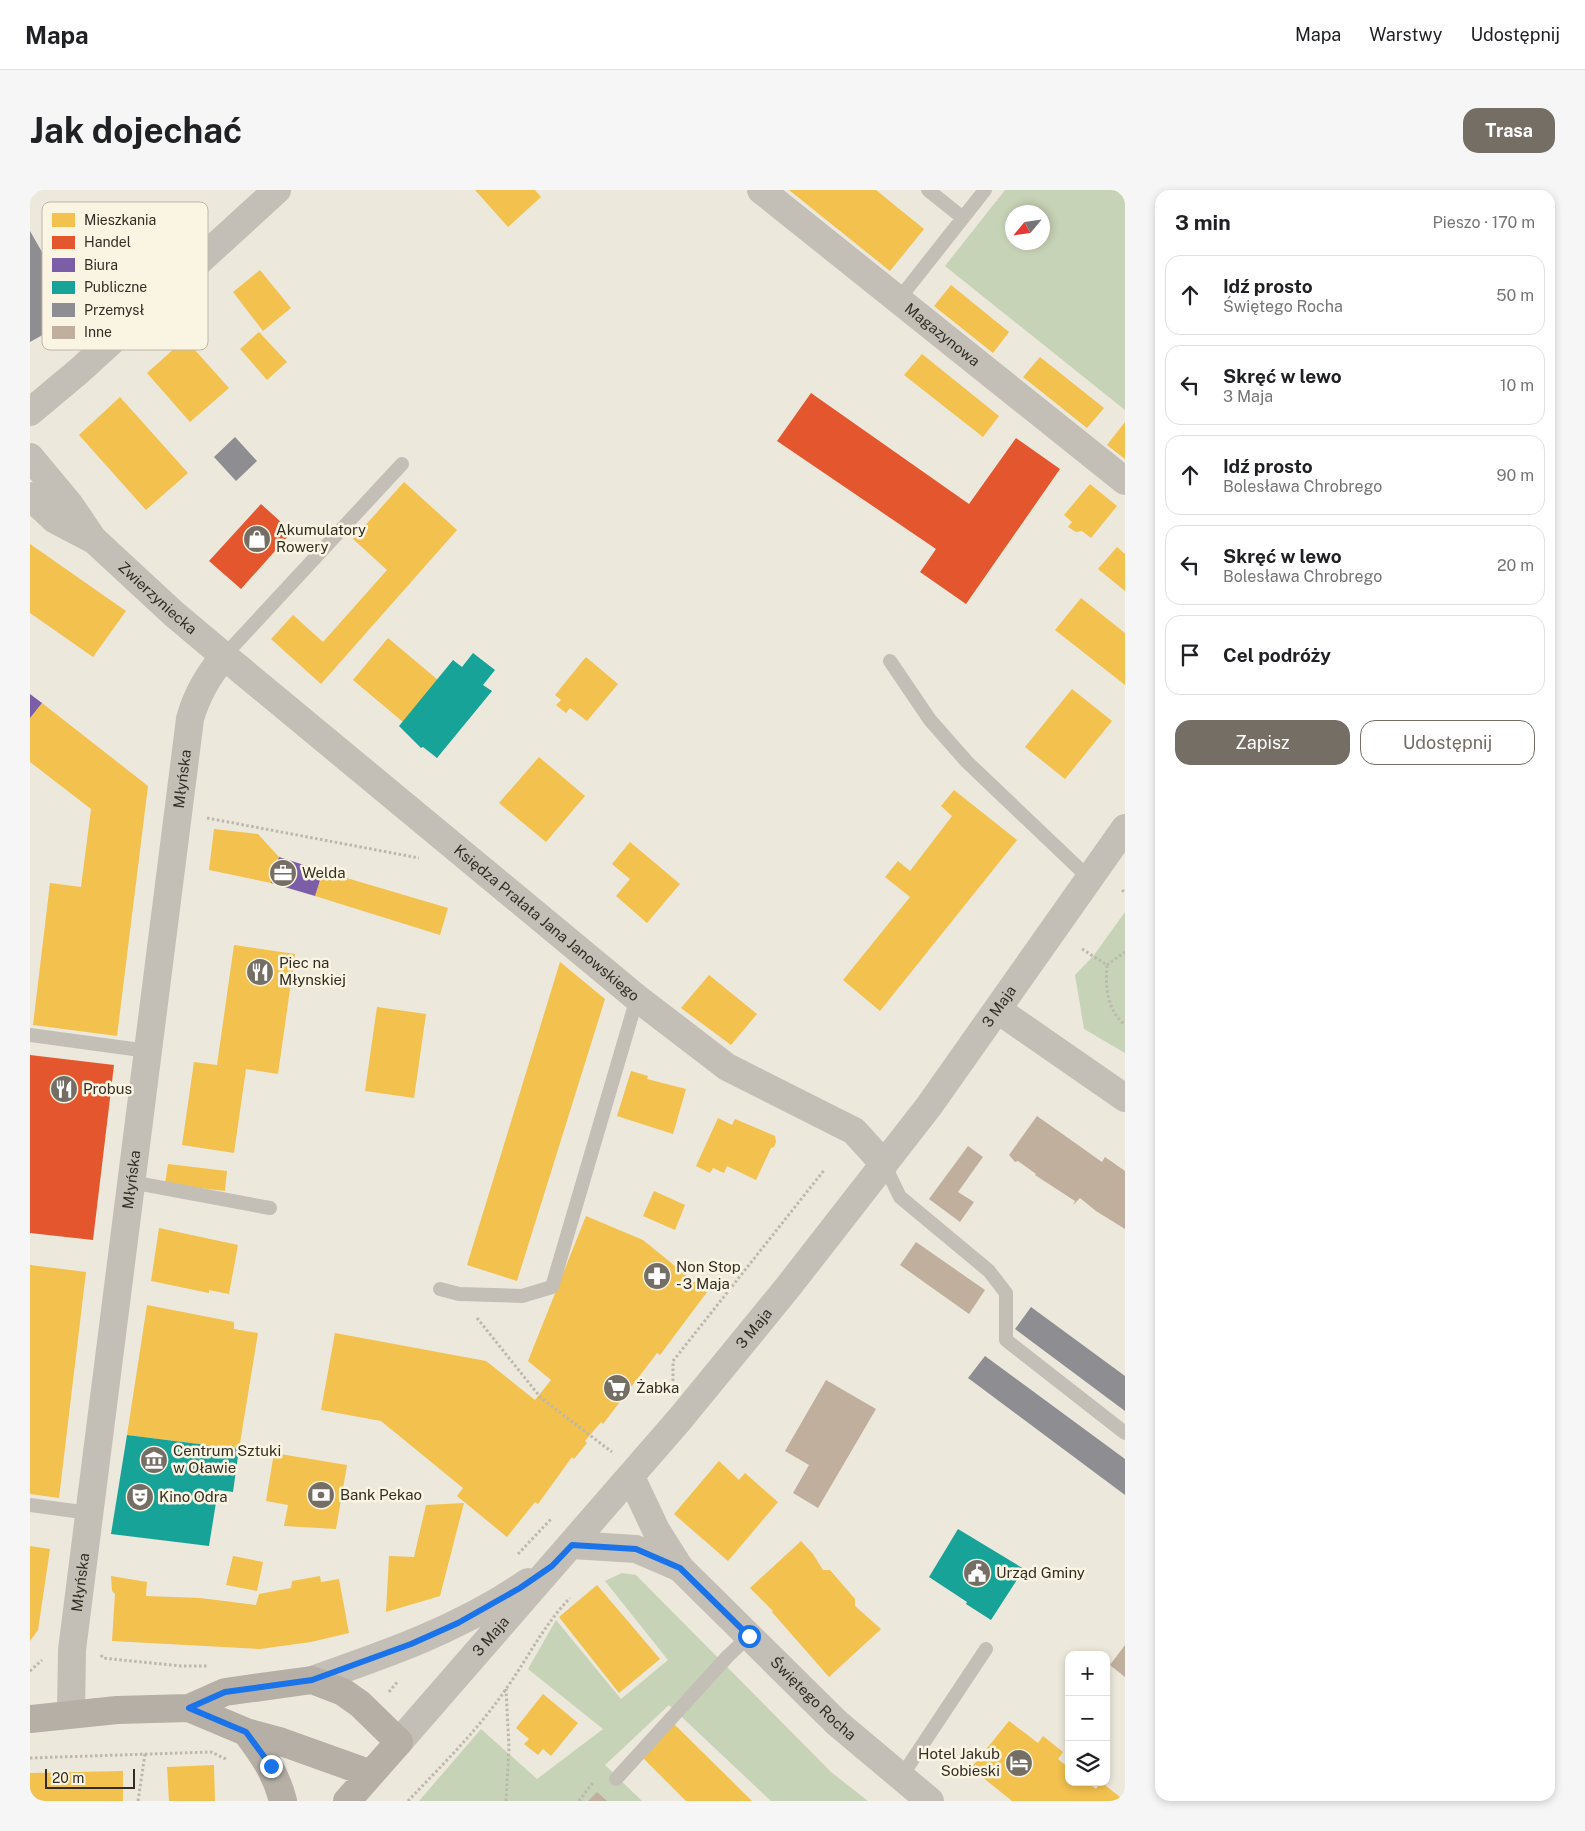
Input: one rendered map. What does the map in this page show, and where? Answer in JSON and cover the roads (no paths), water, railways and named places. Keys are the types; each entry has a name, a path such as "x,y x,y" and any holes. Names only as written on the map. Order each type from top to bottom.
{"main road":[{"path":"189,1708 225,1692 312,1680 343,1692 360,1704 399,1742"},
{"path":"30,1719 156,1708 189,1708 246,1732 279,1741 371,1774"},
{"path":"246,1732 271,1766 279,1784 283,1801"},
{"name":"3 Maja","path":"348,1801 399,1742"}],"street":[{"path":"208,253 277,190"},
{"name":"Magazynowa","path":"761,190 1125,482"},
{"path":"30,412 102,350"},
{"name":"Zwierzyniecka","path":"30,457 70,505 93,539 174,614 224,656"},
{"name":"Zwierzyniecka","path":"30,496 54,519 93,539"},
{"name":"Księdza Prałata Jana Janowskiego","path":"224,656 637,998 727,1067 854,1131 884,1164"},
{"name":"Młyńska","path":"71,1714 72,1650 190,719 196,698 209,675 224,656"},
{"name":"3 Maja","path":"399,1742 631,1477 788,1287 884,1164 998,1010 1125,828"},
{"path":"998,1010 1125,1098"},
{"name":"Świętego Rocha","path":"631,1477 656,1530 680,1568 838,1723 930,1801"},
{"name":"Świętego Rocha","path":"572,1545 636,1549 680,1568"},
{"path":"312,1680 390,1652 458,1623 520,1588 552,1566"}],"lane":[{"path":"928,190 963,218"},
{"path":"899,299 985,190"},
{"path":"224,656 402,464"},
{"path":"890,661 930,720 967,762 1090,879"},
{"path":"440,1289 459,1294 522,1296 552,1287 637,998"},
{"path":"30,1036 148,1051"},
{"path":"884,1164 900,1197 989,1272 1006,1293 1006,1340 1125,1433"},
{"path":"131,1182 270,1208"},
{"path":"30,1505 89,1513"},
{"path":"616,1779 749,1636"},
{"path":"901,1777 986,1650"}],"place":[{"name":"Akumulatory Rowery","path":"257,539"},
{"name":"Welda","path":"283,873"},
{"name":"Piec na Młynskiej","path":"260,972"},
{"name":"Probus","path":"64,1089"},
{"name":"Non Stop - 3 Maja","path":"657,1276"},
{"name":"Żabka","path":"617,1388"},
{"name":"Centrum Sztuki w Oławie","path":"154,1460"},
{"name":"Bank Pekao","path":"321,1495"},
{"name":"Kino Odra","path":"140,1497"},
{"name":"Urząd Gminy","path":"977,1573"},
{"name":"Hotel Jakub Sobieski","path":"1019,1763"}]}
